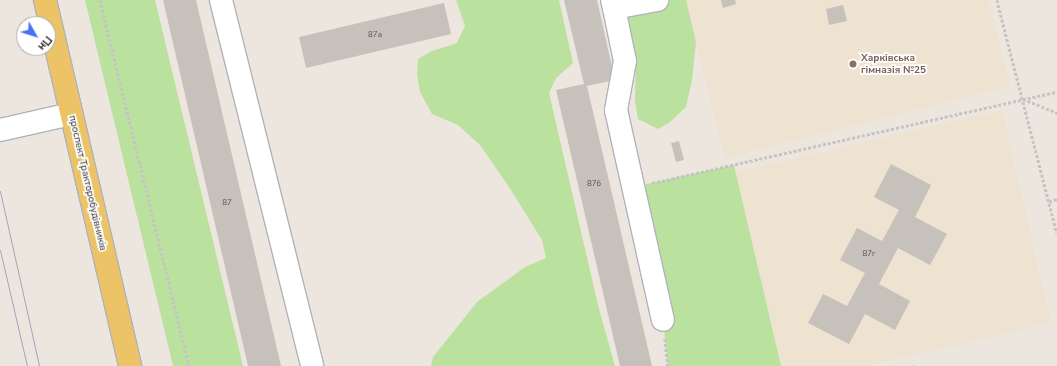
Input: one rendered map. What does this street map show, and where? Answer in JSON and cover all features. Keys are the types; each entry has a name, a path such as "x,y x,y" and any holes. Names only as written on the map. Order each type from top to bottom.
{"main road":[{"name":"проспект Тракторобудівників","path":"45,0 130,366"}],"lane":[{"path":"221,0 312,366"},
{"path":"657,0 613,4 626,61 616,110 663,320"},
{"path":"0,130 71,114"}],"path":[{"path":"100,0 189,366"},
{"path":"997,0 1057,233"},
{"path":"633,188 1057,92"},
{"path":"1023,99 1057,113"},
{"path":"1049,202 1057,199"},
{"path":"663,320 668,366"}],"shaded area":[{"name":"Харківська гімназія №25","path":"686,0 988,0 1010,86 725,158"},
{"path":"1002,110 1051,323 868,366 781,366 736,172"}],"green space":[{"path":"85,0 155,0 243,366 173,366"},
{"path":"456,0 559,0 573,63 556,78 549,93 598,305 615,366 431,366 433,357 477,302 525,267 546,258 542,240 509,187 480,145 458,125 432,114 420,92 417,75 418,59 432,51 457,43 465,26"},
{"path":"624,0 686,0 696,42 692,81 686,107 669,123 658,129 638,119 635,101 636,54"},
{"path":"734,165 781,366 668,366 663,320 633,187"}],"building":[{"path":"163,0 196,0 281,366 248,366"},
{"path":"564,0 597,0 615,80 587,86 652,366 620,366 556,90 584,84"},
{"path":"721,0 735,0 736,4 723,8"},
{"path":"444,3 451,34 306,68 299,37"},
{"path":"843,5 847,21 829,25 826,9"},
{"path":"679,141 684,160 676,162 671,143"},
{"path":"891,164 931,185 915,217 947,234 930,265 898,248 879,284 910,301 895,330 865,314 849,344 808,323 823,294 847,306 865,273 840,260 857,228 882,241 899,210 874,197"}],"tram line":[{"path":"0,191 39,366"},
{"path":"0,250 27,366"}],"place":[{"name":"Харківська гімназія №25","path":"853,64"}]}
